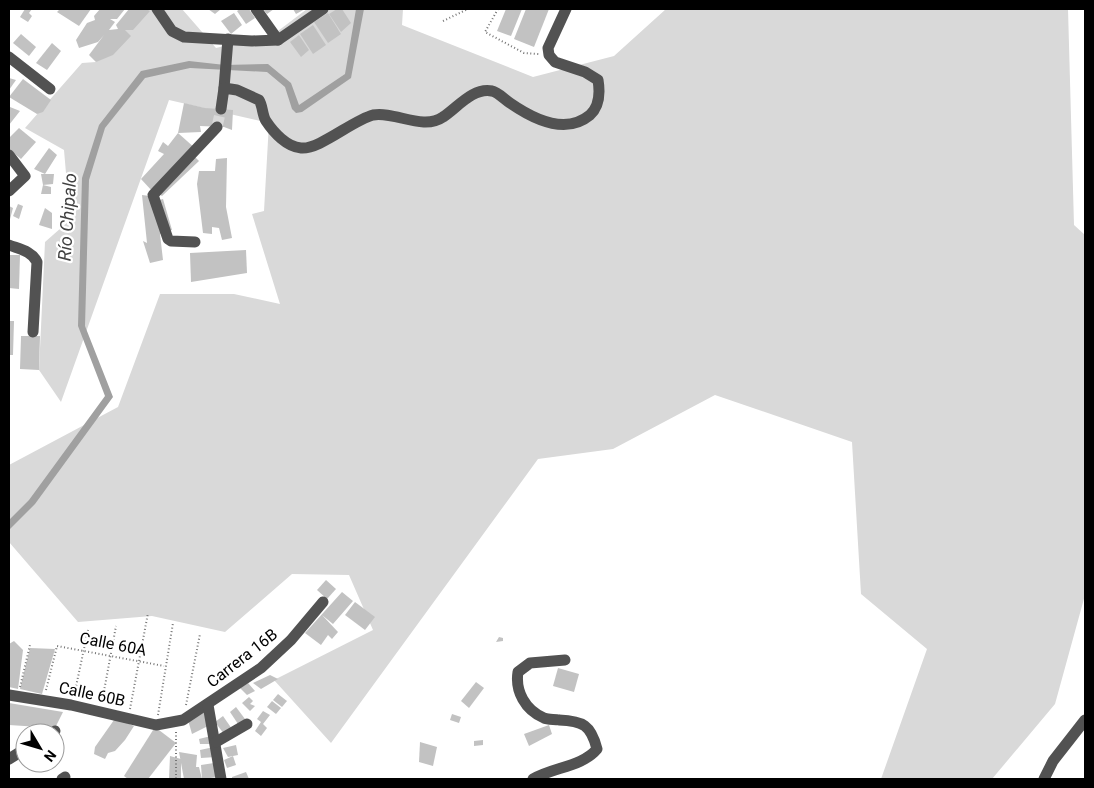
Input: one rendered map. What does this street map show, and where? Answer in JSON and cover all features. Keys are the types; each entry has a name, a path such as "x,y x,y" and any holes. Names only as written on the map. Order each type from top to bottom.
{"street":[{"path":"157,9 172,31 184,37 278,40 319,10"},
{"path":"256,9 278,40"},
{"path":"224,83 259,100 265,120 288,145 303,149 330,138 368,116 384,113 426,122 441,119 479,92 493,90 534,117 560,125 582,122 595,110 600,92 598,80 576,69 555,62 549,55 548,48 566,9"},
{"path":"221,109 228,39"},
{"path":"9,57 50,89"},
{"path":"195,242 171,241 168,239 153,195 217,127"},
{"path":"9,155 25,176 9,191"},
{"path":"9,245 34,256 37,262 34,332"},
{"name":"Carrera 16B","path":"171,723 208,705 261,668 292,640 323,602"},
{"path":"534,779 542,774 590,758 597,749 594,734 583,723 572,720 545,719 520,696 516,684 518,672 530,663 564,660"},
{"name":"Calle 60B","path":"13,696 43,700 128,719 171,723"},
{"path":"208,705 221,779"},
{"path":"1044,779 1053,761 1085,720"},
{"path":"216,742 247,724"}],"path":[{"path":"443,21 468,9"},
{"path":"498,9 485,32 524,53 549,55"},
{"path":"128,719 148,613"},
{"path":"173,623 164,666 176,779"},
{"path":"100,712 116,626"},
{"path":"71,706 88,630"},
{"path":"171,723 200,634"},
{"path":"13,696 30,645"},
{"name":"Calle 60A","path":"43,700 57,646 164,666"}],"shaded area":[{"path":"138,9 182,9 216,48 274,34 307,9 403,9 402,25 533,77 614,56 666,9 1068,9 1074,225 1085,235 1085,595 1055,704 992,779 881,779 927,649 861,594 852,442 715,395 613,449 538,459 331,743 274,680 373,630 349,575 292,574 225,632 152,616 78,622 9,542 9,465 118,407 160,294 234,294 280,304 252,214 264,211 269,123 169,100 61,402 39,370 45,242 70,220 64,150 25,128 82,63 96,62"},
{"path":"356,9 364,9 351,78 302,112 296,113 292,109 285,87 267,72 190,68 145,78 105,128 89,180 85,326 113,397 35,504 9,530 9,520 29,500 105,396 78,326 82,178 99,125 141,71 189,61 225,65 268,64 291,83 299,105 345,74"}],"building":[{"path":"25,9 32,9 29,13 32,16 28,22 20,17"},
{"path":"60,9 91,9 79,26 57,12"},
{"path":"100,9 125,9 117,19 110,19 115,22 109,30 118,29 116,25 129,9 146,9 150,11 133,30 125,30 131,36 113,55 96,62 89,55 104,35 98,42 79,48 76,40 87,23 95,20 94,16"},
{"path":"208,9 221,9 215,14"},
{"path":"249,9 255,18 246,24 237,11"},
{"path":"263,9 274,9 267,14"},
{"path":"293,9 305,9 296,14"},
{"path":"337,9 342,9 351,23 341,32 329,14"},
{"path":"506,9 522,9 511,36 497,31"},
{"path":"526,9 549,9 534,47 514,39"},
{"path":"234,13 242,25 231,34 221,21"},
{"path":"328,13 341,34 328,43 314,22"},
{"path":"313,25 326,45 313,54 300,34"},
{"path":"21,34 36,47 29,56 13,43"},
{"path":"299,35 309,50 301,57 290,42"},
{"path":"52,43 61,51 47,70 36,63"},
{"path":"9,78 16,80 9,90"},
{"path":"23,79 51,100 43,112 37,114 9,97"},
{"path":"184,103 205,108 233,110 232,130 224,127 200,126 201,132 178,133"},
{"path":"10,107 20,111 9,125 9,109"},
{"path":"19,128 36,142 21,159 9,149 9,138"},
{"path":"178,133 196,149 153,192 141,179 164,154 158,151 163,142 168,146"},
{"path":"49,148 57,155 45,174 34,169"},
{"path":"193,155 199,161 162,196 158,193"},
{"path":"227,158 226,207 232,238 222,240 219,228 212,227 212,234 203,233 197,184 199,171 215,171 216,159"},
{"path":"41,174 54,174 53,184 43,185"},
{"path":"43,185 51,187 51,194 41,194"},
{"path":"142,195 150,196 152,202 163,199 172,230 160,234 163,260 150,263 143,241 147,243"},
{"path":"18,204 23,206 19,219 13,216"},
{"path":"9,206 13,208 9,223"},
{"path":"45,208 52,213 52,229 39,225"},
{"path":"246,250 247,273 191,282 190,253"},
{"path":"9,255 20,255 19,289 9,288"},
{"path":"9,321 14,321 13,355 9,355"},
{"path":"21,336 40,336 39,370 20,369"},
{"path":"326,580 336,589 327,599 317,590"},
{"path":"342,592 353,601 333,624 322,615 338,632 332,639 328,635 321,645 305,633"},
{"path":"355,602 375,617 365,630 345,615"},
{"path":"499,637 503,638 503,641 496,642"},
{"path":"14,641 23,650 18,689 9,687 9,644"},
{"path":"30,648 55,649 42,694 20,689"},
{"path":"558,668 579,674 574,692 553,686"},
{"path":"270,675 278,679 261,689 253,683"},
{"path":"476,682 484,688 469,708 461,701"},
{"path":"248,683 255,691 247,695 240,688"},
{"path":"278,694 287,701 282,707 273,700"},
{"path":"249,697 253,701 250,704 255,706 250,711 242,703"},
{"path":"272,701 281,708 276,714 267,707"},
{"path":"9,703 63,712 58,723 15,723 15,725 9,725"},
{"path":"236,707 245,719 238,724 230,712"},
{"path":"263,711 270,715 263,724 267,728 261,736 255,731 261,722 257,719"},
{"path":"204,712 208,726 192,734 188,720"},
{"path":"452,714 461,717 459,723 450,720"},
{"path":"223,716 232,729 224,734 215,722"},
{"path":"114,720 120,720 134,726 125,740 115,751 108,753 105,759 94,754 95,747"},
{"path":"549,725 552,734 529,746 524,734"},
{"path":"155,727 176,743 148,779 128,779 124,776"},
{"path":"211,736 213,744 200,744 199,739"},
{"path":"483,740 483,745 474,746 474,741"},
{"path":"420,742 437,747 433,766 419,762"},
{"path":"236,745 238,755 228,757 223,748"},
{"path":"214,747 216,757 201,758 200,750"},
{"path":"179,752 197,755 196,767 199,767 202,779 184,779"},
{"path":"170,756 181,759 181,779 169,779"},
{"path":"233,756 236,765 227,768 224,760"},
{"path":"214,763 219,777 202,779 201,765"},
{"path":"246,772 249,779 232,779 232,777"}],"tunnel":[{"path":"217,127 221,109"}],"water label":[{"name":"Río Chipalo","path":"67,217"}]}
